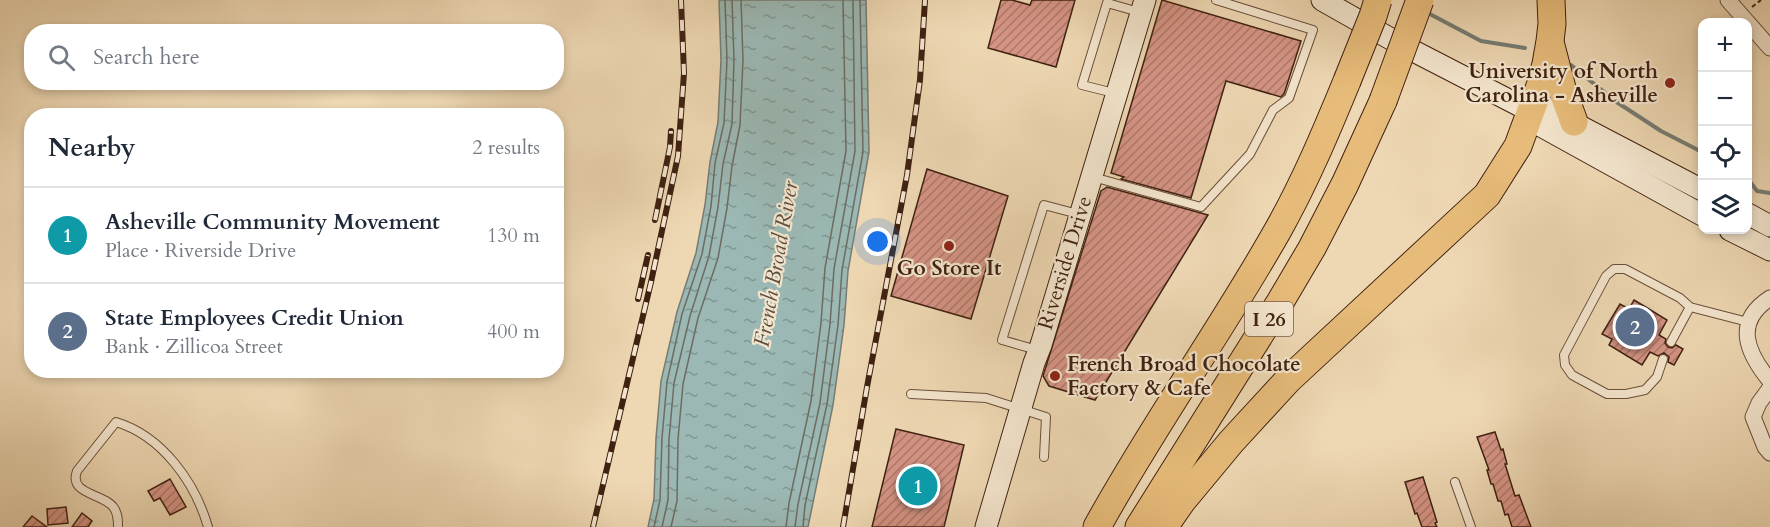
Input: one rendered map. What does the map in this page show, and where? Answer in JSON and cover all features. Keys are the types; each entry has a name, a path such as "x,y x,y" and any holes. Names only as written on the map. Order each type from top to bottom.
{"highway":[{"name":"I 26","path":"1097,527 1279,229 1311,167 1378,0"},
{"name":"I 26","path":"1139,527 1312,248 1345,184 1383,101 1420,0"},
{"path":"1164,527 1182,501 1288,380 1487,195 1518,146 1540,86 1550,41 1551,0"},
{"path":"1550,41 1563,92 1574,122"}],"main road":[{"path":"1322,0 1398,43 1530,111 1541,126 1698,213"},
{"name":"Riverside Drive","path":"986,527 1143,6"},
{"path":"1530,111 1549,110 1698,188"},
{"path":"1752,216 1770,226"},
{"path":"1738,234 1770,250"}],"street":[{"path":"1728,0 1770,48"},
{"path":"1770,298 1748,322 1747,341 1760,368 1770,381"},
{"path":"1770,388 1759,403 1753,417 1765,447 1770,453"}],"lane":[{"path":"1091,176 1201,207 1250,154 1274,110 1289,98 1313,30 1216,0"},
{"path":"1116,94 1082,85 1107,1 1143,6"},
{"path":"1039,351 1002,340 1044,205 1080,214"},
{"path":"1663,359 1657,377 1645,390 1626,394 1607,394 1572,375 1565,365 1564,355 1606,276 1614,269 1625,269 1680,298 1690,307 1748,322"},
{"path":"1671,342 1690,307"},
{"path":"911,394 986,398 1046,417 1044,457"},
{"path":"118,527 118,518 113,506 82,491 75,476 116,422 129,426 154,441 195,492 208,527"},
{"path":"1455,482 1471,527"}],"path":[{"path":"1750,9 1761,0"}],"water":[{"name":"French Broad River","path":"719,0 866,0 869,152 848,271 844,325 833,405 808,527 648,527 654,499 661,381 677,312 696,253 718,122 721,60"}],"building":[{"path":"1001,0 1012,0 1030,5 1032,0 1075,0 1056,67 988,48"},
{"path":"1162,0 1301,41 1284,94 1281,97 1226,81 1191,198 1121,179 1124,177 1111,173"},
{"name":"Go Store It","path":"927,169 1008,196 971,319 891,296"},
{"path":"1107,187 1208,215 1095,400 1049,386 1043,376 1101,191"},
{"path":"1634,300 1667,320 1659,335 1666,339 1665,343 1668,347 1672,348 1676,345 1683,349 1674,365 1668,362 1669,357 1664,353 1658,356 1650,352 1642,365 1609,345 1612,339 1602,334 1620,304 1629,309"},
{"path":"896,429 964,445 944,527 872,527"},
{"path":"1495,432 1501,450 1503,449 1515,496 1519,495 1531,527 1512,527 1508,514 1505,515 1501,501 1498,501 1493,484 1491,484 1487,470 1489,470 1477,437"},
{"path":"1423,477 1437,527 1422,527 1417,513 1415,514 1405,482"},
{"path":"170,479 186,507 170,515 160,498 154,501 148,491"},
{"path":"66,507 68,523 48,525 47,509"},
{"path":"82,513 92,521 88,527 72,527"},
{"path":"32,516 47,527 23,527"}],"waterway":[{"path":"1426,12 1481,41 1525,48"},
{"path":"1571,65 1615,101 1661,131 1698,150"},
{"path":"1749,180 1757,191 1770,193"}],"railway":[{"path":"593,527 651,282 678,156 684,73 681,0"},
{"path":"843,527 907,175 920,80 925,0"},
{"path":"655,220 670,147 671,131"},
{"path":"638,299 648,255"}],"place":[{"name":"University of North Carolina - Asheville","path":"1670,83"},
{"name":"Go Store It","path":"949,246"},
{"name":"State Employees Credit Union","path":"1635,327"},
{"name":"French Broad Chocolate Factory & Cafe","path":"1055,376"},
{"name":"Asheville Community Movement","path":"918,486"}]}
